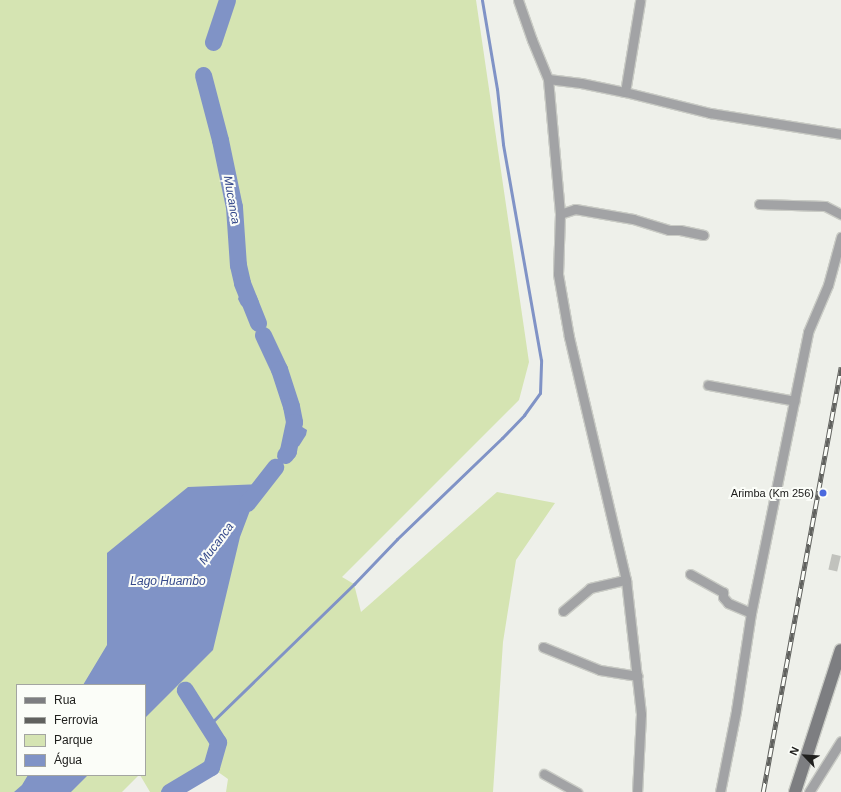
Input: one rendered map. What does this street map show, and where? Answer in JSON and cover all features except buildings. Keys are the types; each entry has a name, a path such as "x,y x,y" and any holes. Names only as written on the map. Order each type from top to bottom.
{"main road":[{"path":"795,792 841,650"}],"street":[{"path":"518,0 548,79 560,214 558,274 569,337 626,580 642,714 637,792"},
{"path":"625,92 640,1"},
{"path":"548,79 581,83 625,92 710,113 841,134"},
{"path":"759,204 825,206 841,214"},
{"path":"560,214 575,209 633,219 669,230 680,230 703,235"},
{"path":"720,792 736,711 751,613 808,332 828,285 841,237"},
{"path":"708,385 795,401"},
{"path":"690,574 723,592 723,597 728,603 751,613"},
{"path":"563,611 590,588 626,580"},
{"path":"543,647 600,670 638,676"},
{"path":"809,792 841,741"},
{"path":"544,774 577,792"}],"green space":[{"path":"0,0 476,0 529,362 519,400 342,577 354,584 361,612 497,492 555,503 516,560 503,642 493,792 226,792 228,779 211,767 169,792 150,792 141,776 146,776 146,684 16,684 16,776 138,776 122,792 0,792"}],"water":[{"path":"242,283 248,291 256,295 259,302 259,310 256,315 251,314 241,305 238,299 240,293 239,286"},
{"path":"294,422 307,430 306,435 299,446 288,451 284,449 283,444 285,435"},
{"name":"Lago Huambo","path":"260,484 240,537 213,650 146,717 146,684 84,684 107,645 107,553 188,487"},
{"path":"27,776 87,776 71,792 14,792 22,785"}],"waterway":[{"name":"Mucanca","path":"213,42 227,0"},
{"path":"208,726 354,584 397,539 502,438 524,415 540,393 541,360 503,144 497,89 482,0"},
{"name":"Mucanca","path":"203,75 220,140 234,207 238,265 242,283 258,323"},
{"name":"Mucanca","path":"263,335 279,369 291,406 294,422 288,451 285,455"},
{"name":"Mucanca","path":"247,503 275,467"},
{"name":"Mucanca","path":"169,792 211,767 218,742 185,690"}],"railway":[{"path":"763,792 841,367"}],"place":[{"name":"Arimba (Km 256)","path":"823,493"}]}
